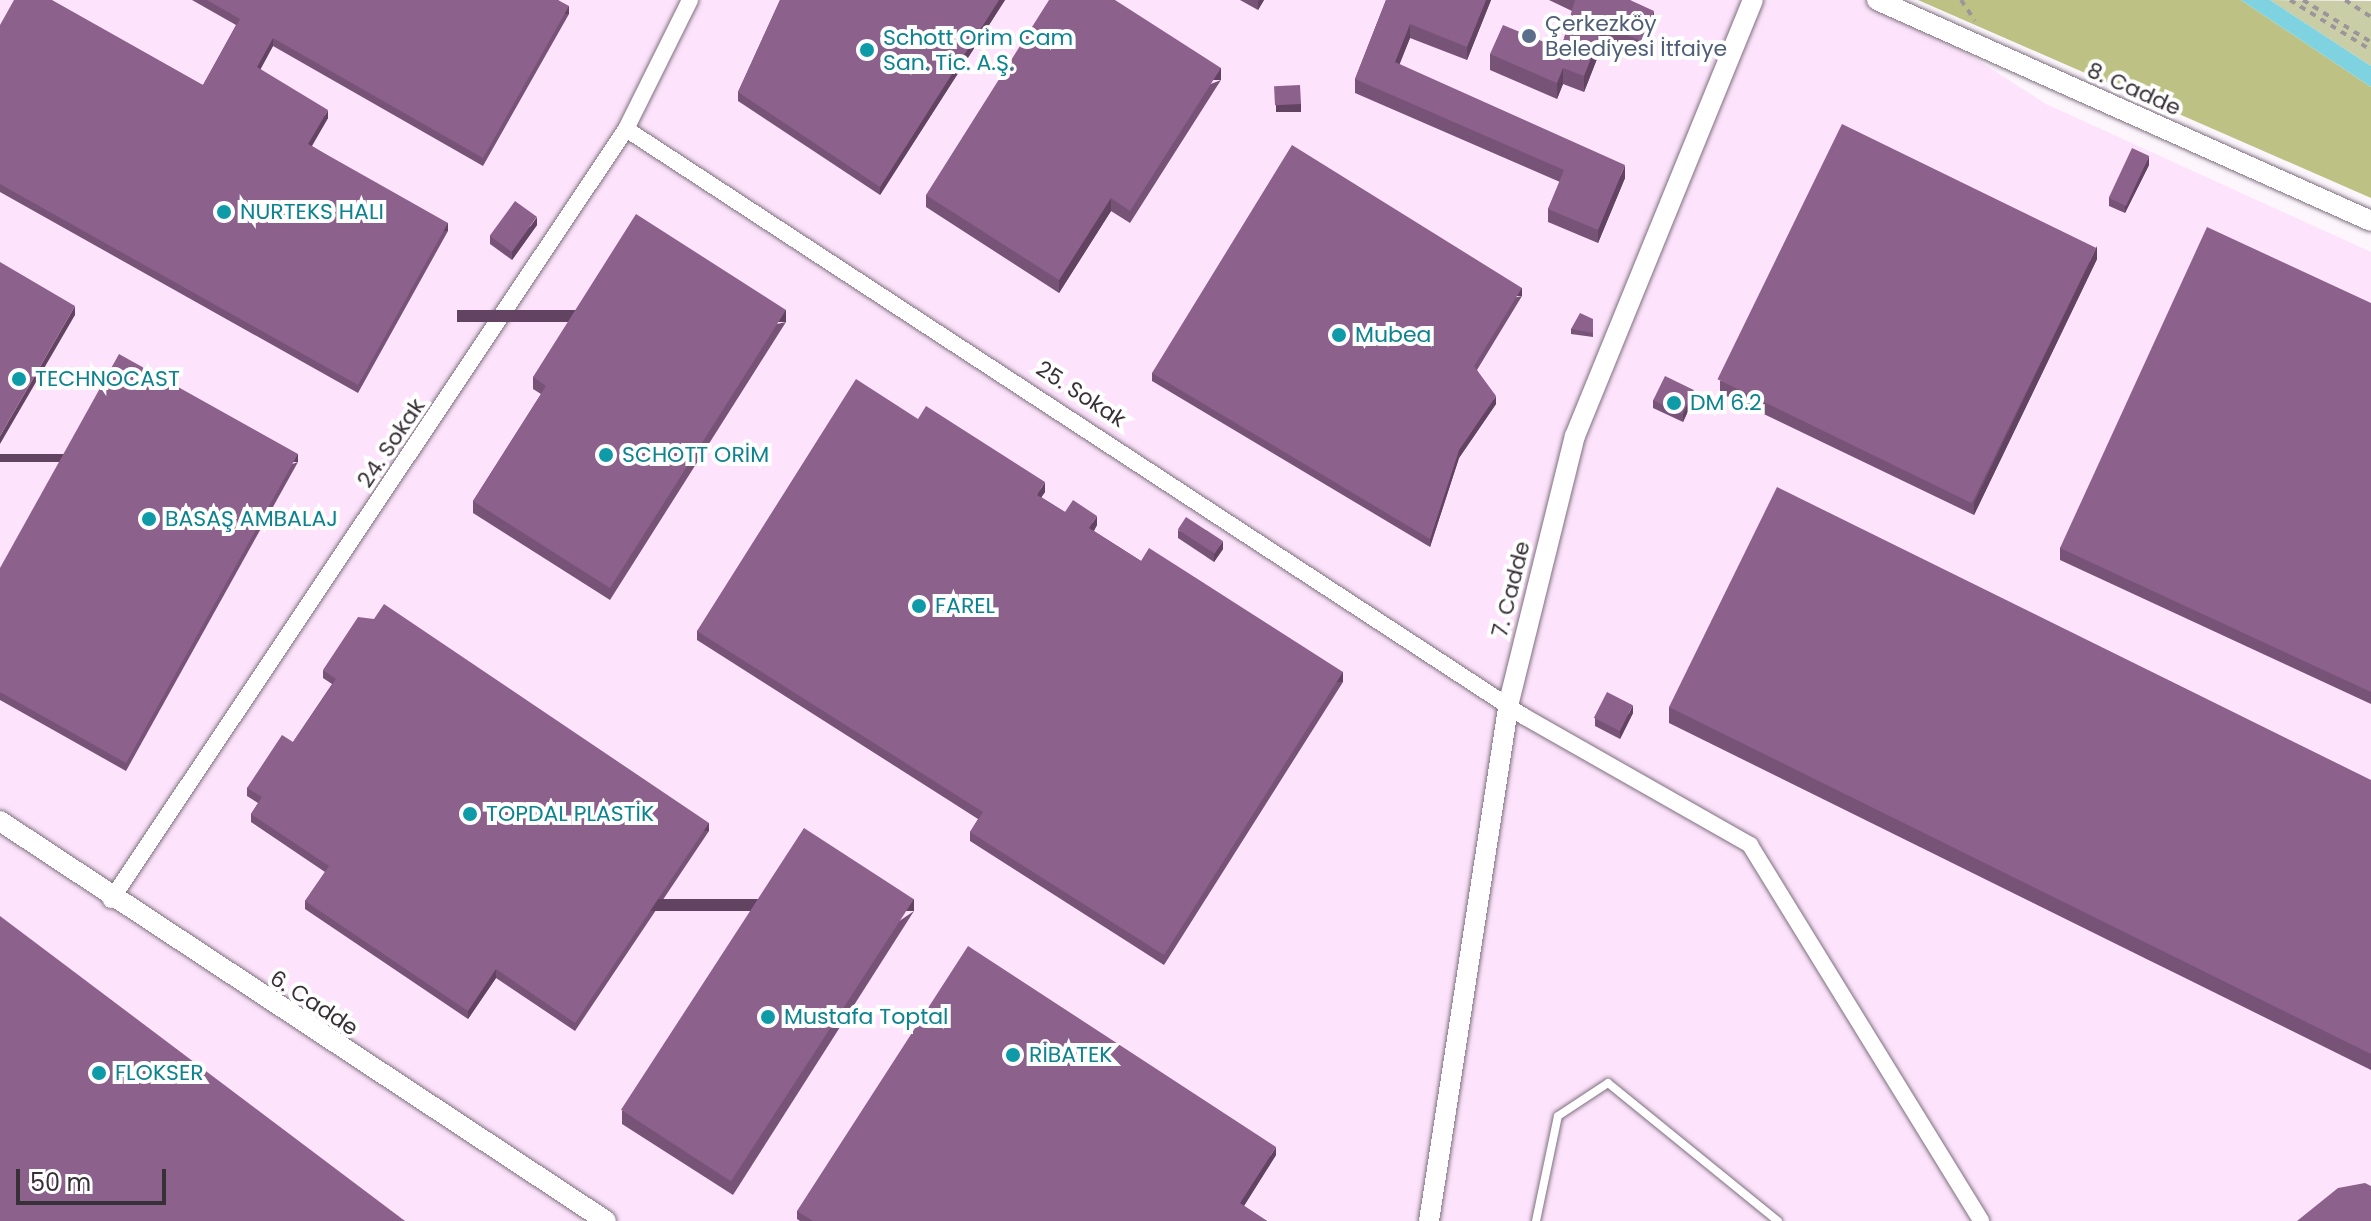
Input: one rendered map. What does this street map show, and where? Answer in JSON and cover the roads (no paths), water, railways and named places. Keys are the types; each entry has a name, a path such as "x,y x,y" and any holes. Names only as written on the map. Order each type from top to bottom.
{"street":[{"name":"24. Sokak","path":"111,900 626,129 690,0"},
{"name":"7. Cadde","path":"1429,1221 1509,702 1575,436 1753,0"},
{"name":"8. Cadde","path":"1877,0 2371,221"},
{"name":"25. Sokak","path":"626,129 1509,702 1750,845 1981,1221"},
{"name":"6. Cadde","path":"0,821 111,900 606,1221"}],"lane":[{"path":"1536,1221 1558,1116 1608,1083 1778,1221"}],"water":[{"path":"2241,0 2270,0 2371,66 2371,87"}],"place":[{"name":"Çerkezköy Belediyesi İtfaiye","path":"1529,36"},
{"name":"Schott Orim Cam San. Tic. A.Ş.","path":"867,50"},
{"name":"NURTEKS HALI","path":"224,212"},
{"name":"Mubea","path":"1339,335"},
{"name":"TECHNOCAST","path":"19,379"},
{"name":"DM 6.2","path":"1674,403"},
{"name":"SCHOTT ORİM","path":"606,455"},
{"name":"BASAŞ AMBALAJ","path":"149,519"},
{"name":"FAREL","path":"919,606"},
{"name":"TOPDAL PLASTİK","path":"470,814"},
{"name":"Mustafa Toptal","path":"768,1017"},
{"name":"RİBATEK","path":"1013,1055"},
{"name":"FLOKSER","path":"99,1073"}]}
